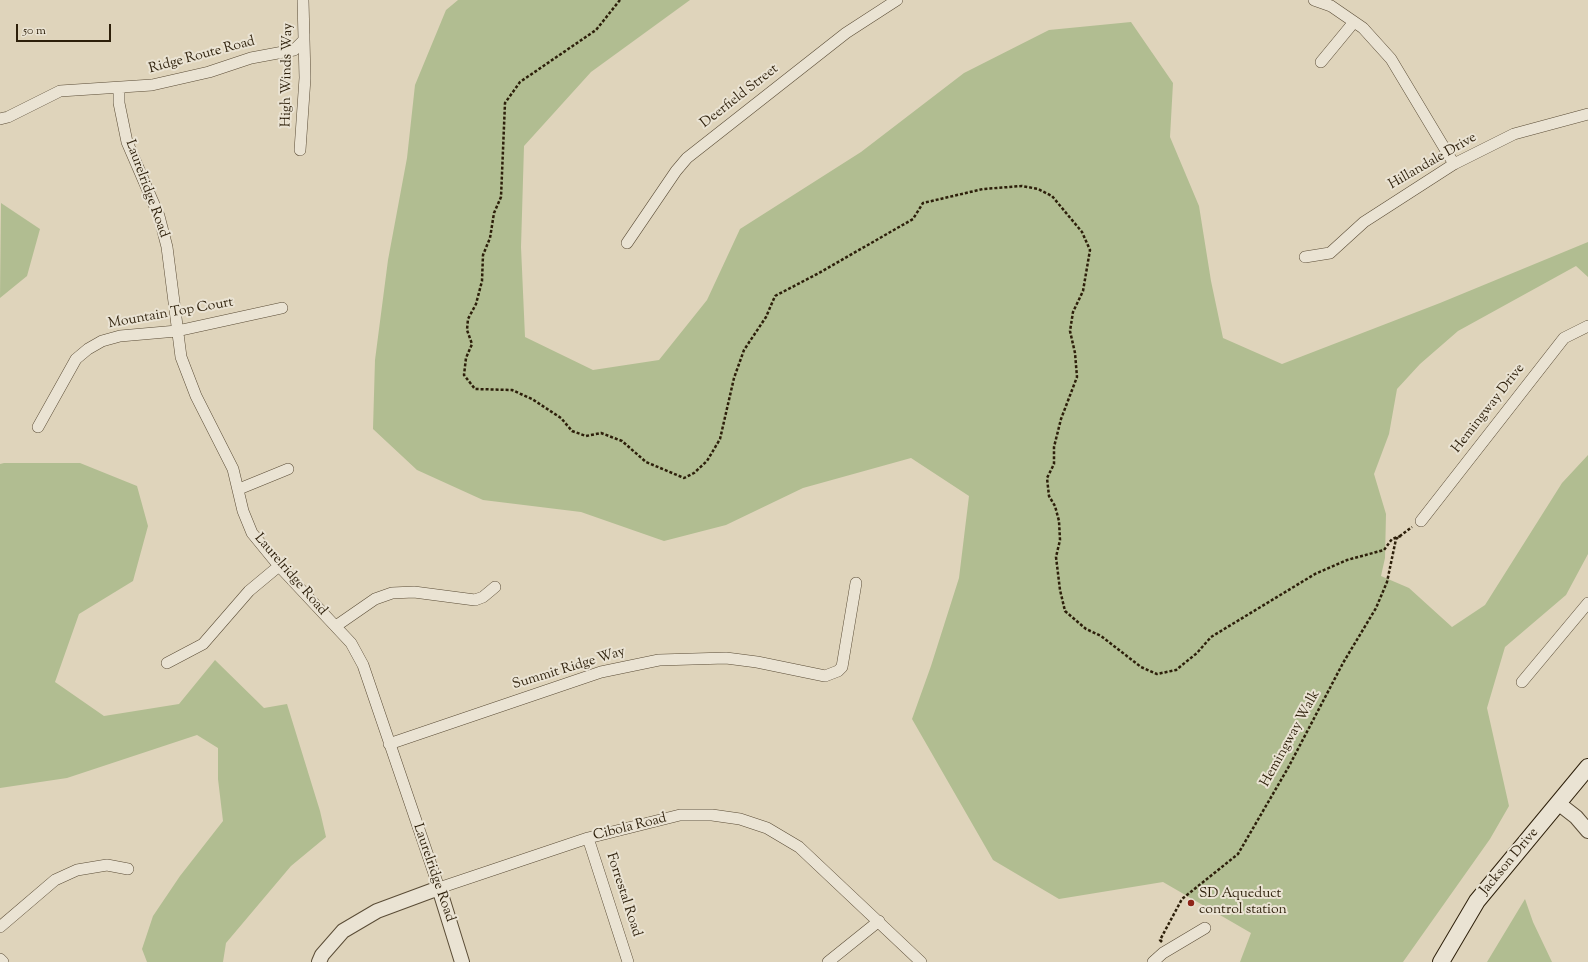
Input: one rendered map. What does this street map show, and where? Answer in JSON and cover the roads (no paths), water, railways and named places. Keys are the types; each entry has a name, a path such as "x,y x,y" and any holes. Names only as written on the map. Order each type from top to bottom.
{"main road":[{"name":"Jackson Drive","path":"1441,962 1477,901 1588,767"}],"street":[{"name":"High Winds Way","path":"300,150 305,78 303,0"},
{"name":"Deerfield Street","path":"627,243 676,171 687,158 846,33 897,0"},
{"path":"1314,0 1330,6 1363,28 1391,59 1454,164"},
{"path":"1321,62 1354,22"},
{"name":"Ridge Route Road","path":"4,118 60,91 152,85 209,72 250,58 294,50 304,40 304,34"},
{"name":"Laurelridge Road","path":"119,88 119,103 127,142 159,216 167,247 181,357 196,396 233,469 239,489 243,511 252,533 279,566 336,626 351,644 363,665 462,962"},
{"name":"Hillandale Drive","path":"1305,258 1330,252 1364,222 1454,164 1514,134 1588,114"},
{"name":"Mountain Top Court","path":"38,427 76,359 88,349 102,341 120,336 177,331 282,308"},
{"name":"Hemingway Drive","path":"1421,521 1564,338 1588,326"},
{"path":"239,489 288,469"},
{"path":"167,663 203,644 250,591 279,566"},
{"name":"Summit Ridge Way","path":"389,744 601,672 659,660 726,658 757,662 824,676 838,671 842,667 856,583"},
{"path":"336,626 375,599 392,593 414,592 474,600 483,597 495,587"},
{"path":"1522,682 1588,603"},
{"path":"1558,804 1576,817 1588,831"},
{"name":"Cibola Road","path":"319,962 322,955 343,931 377,911 438,888 588,838 680,815 712,815 740,819 767,828 799,846 921,962"},
{"name":"Forrestal Road","path":"588,838 628,962"},
{"path":"0,927 55,880 76,870 107,865 128,869"},
{"path":"828,962 879,921"},
{"path":"1153,962 1205,928"},
{"path":"0,959 3,962"}],"place":[{"name":"SD Aqueduct control station","path":"1191,903"}]}
